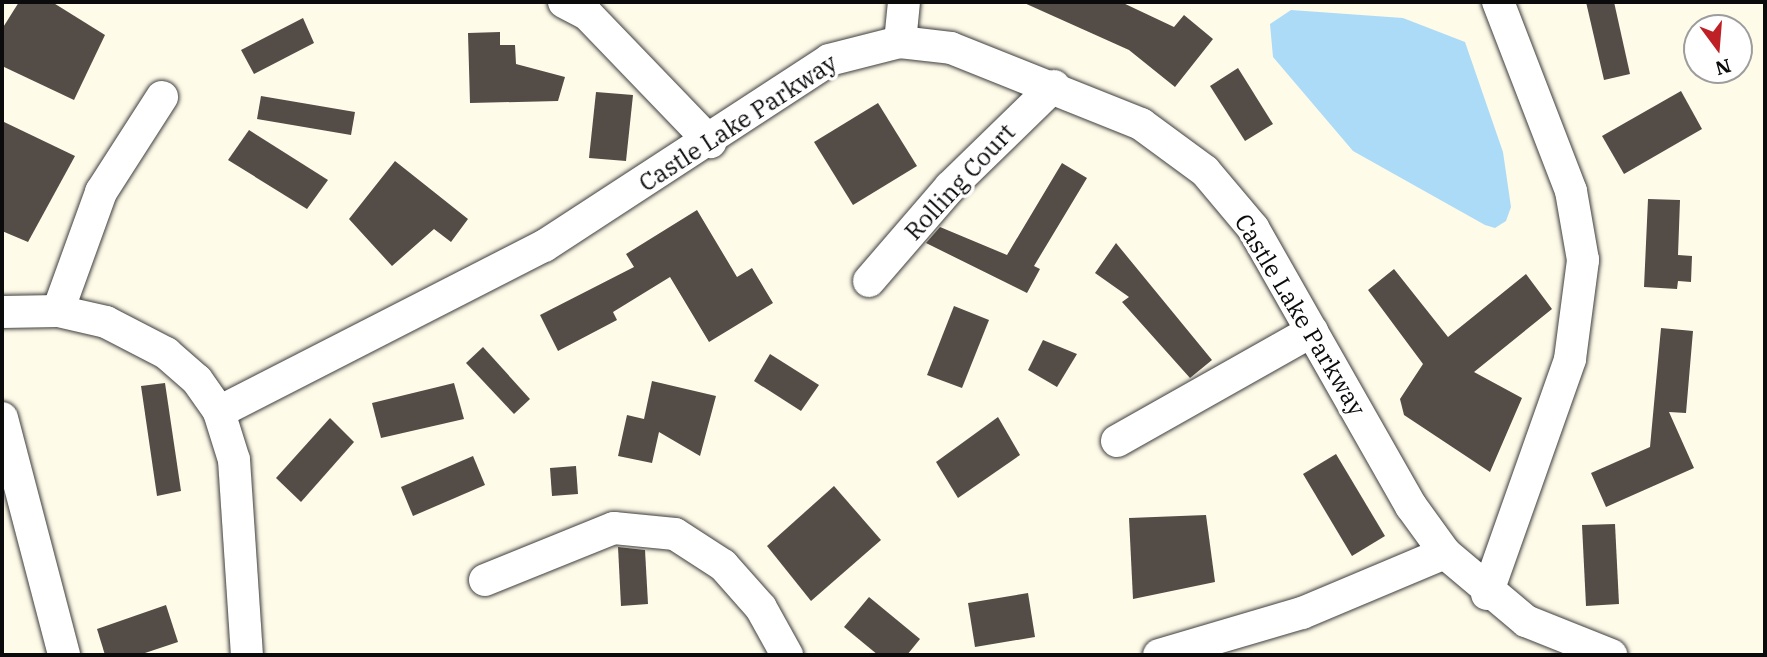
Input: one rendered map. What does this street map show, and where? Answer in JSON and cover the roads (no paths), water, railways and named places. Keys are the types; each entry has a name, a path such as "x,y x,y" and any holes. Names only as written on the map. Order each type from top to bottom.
{"street":[{"path":"564,2 587,14 710,142"},
{"path":"900,42 904,2"},
{"path":"1487,594 1570,359 1583,260 1571,191 1498,2"},
{"name":"Castle Lake Parkway","path":"219,412 544,246 710,142 830,60 900,42 951,48 1054,86 1141,124 1205,171 1253,228 1411,506 1445,553 1487,594 1572,650 1611,655"},
{"name":"Rolling Court","path":"869,281 950,187 1054,86"},
{"path":"58,311 101,192 162,97"},
{"path":"2,312 58,311 106,322 166,353 197,380 219,412 233,460 247,655"},
{"path":"1116,441 1312,331"},
{"path":"2,418 64,655"},
{"path":"485,580 614,528 675,534 723,565 761,608 787,655"},
{"path":"1159,655 1302,613 1445,553"}],"water":[{"path":"1291,10 1403,18 1465,42 1503,152 1511,207 1506,221 1495,228 1485,225 1353,151 1273,57 1270,24"}]}
